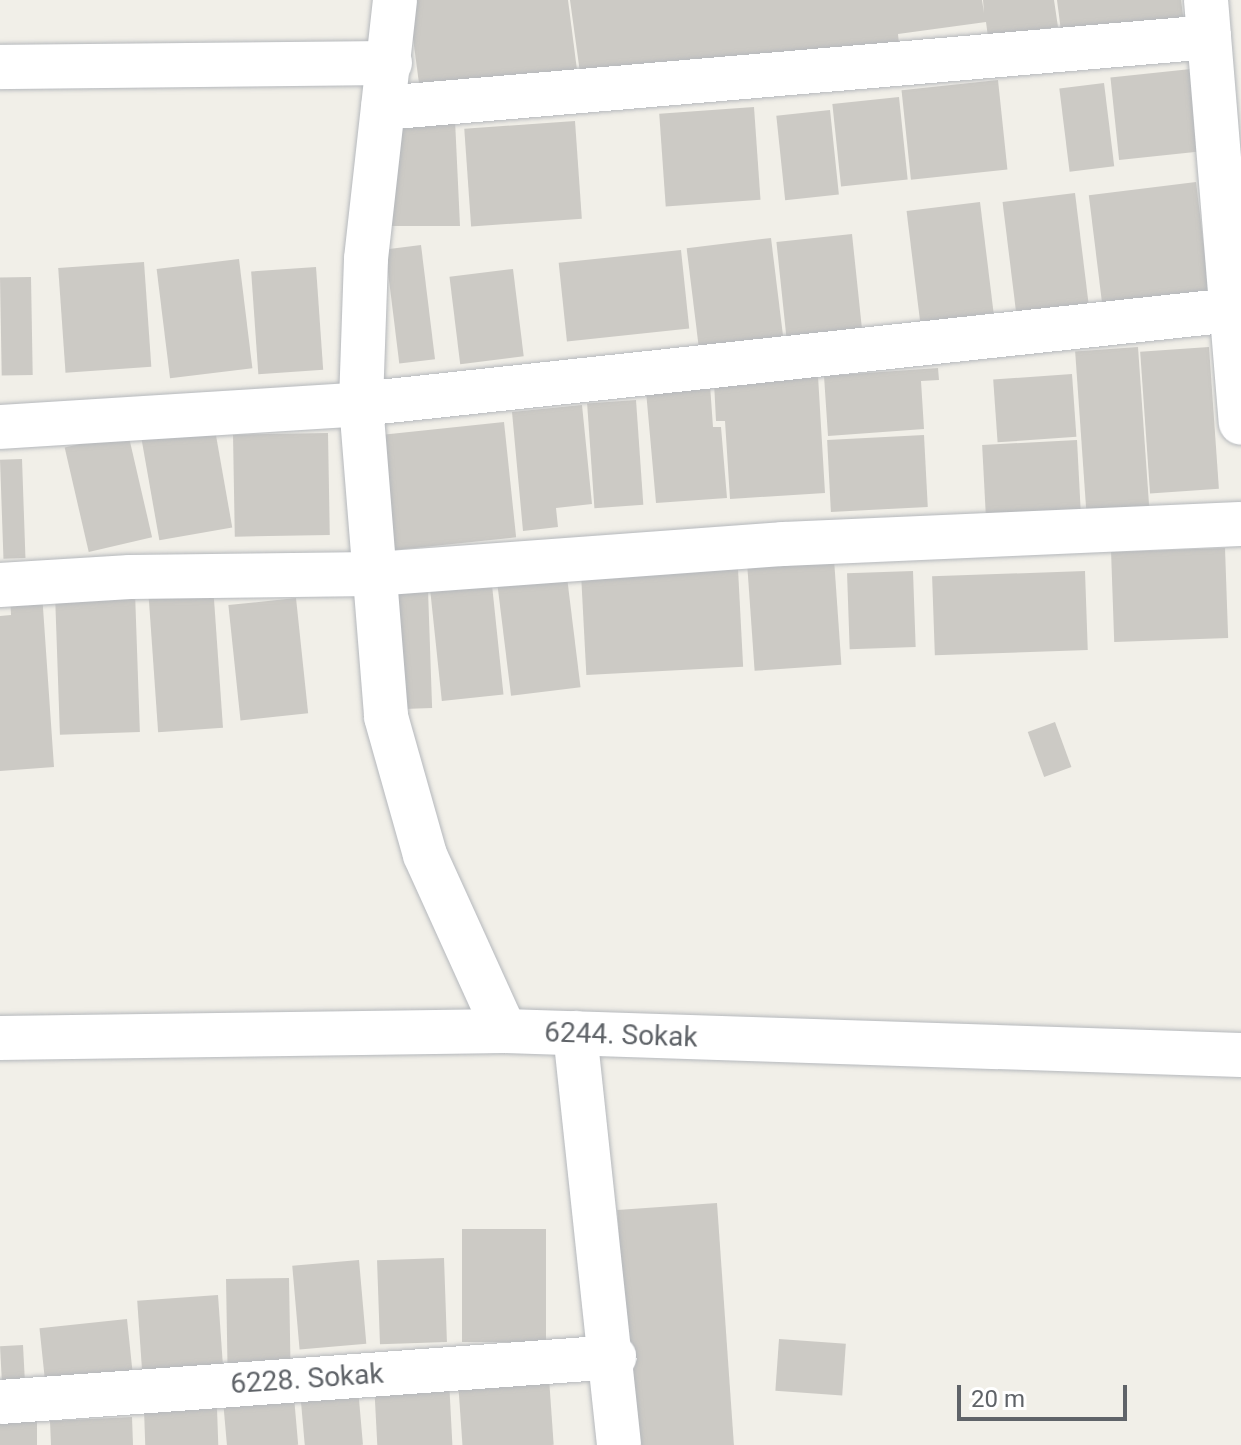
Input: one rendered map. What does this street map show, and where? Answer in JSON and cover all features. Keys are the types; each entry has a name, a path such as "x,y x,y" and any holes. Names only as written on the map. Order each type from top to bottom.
{"street":[{"path":"395,0 366,259 361,404 386,717 401,780 425,855 505,1031"},
{"path":"383,108 1207,19 1229,123 1232,310 1241,423"},
{"path":"0,67 390,63"},
{"path":"0,427 361,404 1232,310"},
{"path":"0,585 130,577 374,574 783,544 1241,524"},
{"name":"6244. Sokak","path":"0,1038 505,1031 1241,1055"},
{"path":"575,1033 614,1357 619,1445"},
{"name":"6228. Sokak","path":"0,1402 614,1357"}],"building":[{"path":"408,0 568,0 577,70 420,91"},
{"path":"570,0 982,0 984,13 983,0 1054,0 1058,27 988,37 986,22 898,34 899,44 581,80"},
{"path":"1057,0 1181,0 1184,23 1062,39"},
{"path":"1191,69 1200,152 1119,160 1110,77"},
{"path":"998,80 1007,170 911,180 902,90"},
{"path":"1104,83 1114,166 1070,172 1059,88"},
{"path":"899,97 908,180 841,187 832,104"},
{"path":"754,107 760,200 666,206 659,114"},
{"path":"830,110 839,195 785,200 776,116"},
{"path":"455,120 460,226 376,226 391,124"},
{"path":"575,121 582,219 471,227 464,129"},
{"path":"1196,182 1210,292 1102,305 1089,195"},
{"path":"1075,193 1089,303 1016,312 1003,202"},
{"path":"980,202 994,313 920,322 907,211"},
{"path":"852,234 862,328 786,336 776,242"},
{"path":"771,238 783,336 699,347 687,248"},
{"path":"421,245 435,359 399,364 385,249"},
{"path":"681,250 689,329 567,341 559,263"},
{"path":"239,259 252,368 170,378 157,269"},
{"path":"144,262 151,367 66,373 58,268"},
{"path":"316,267 323,370 258,374 251,272"},
{"path":"513,269 524,356 460,364 449,277"},
{"path":"31,277 33,375 2,376 0,278"},
{"path":"1138,347 1149,508 1086,512 1075,351"},
{"path":"1209,347 1219,489 1150,493 1140,352"},
{"path":"938,368 939,380 921,381 924,429 828,436 824,376"},
{"path":"1072,374 1076,437 998,442 993,380"},
{"path":"818,376 825,493 730,499 725,421 716,421 714,382"},
{"path":"710,385 713,427 721,427 727,498 656,503 646,391"},
{"path":"636,400 643,505 594,508 587,403"},
{"path":"582,405 592,504 556,508 558,527 523,531 512,412"},
{"path":"504,422 516,537 388,551 376,435"},
{"path":"214,424 232,527 159,540 141,437"},
{"path":"128,433 152,537 89,552 65,448"},
{"path":"328,433 330,535 235,537 233,435"},
{"path":"924,435 928,507 831,512 827,440"},
{"path":"1077,440 1081,512 986,517 982,445"},
{"path":"22,459 25,558 3,559 0,460"},
{"path":"1225,548 1228,638 1114,642 1111,552"},
{"path":"834,559 841,665 755,671 747,565"},
{"path":"738,569 743,667 586,675 581,577"},
{"path":"913,571 916,647 850,649 847,573"},
{"path":"1085,571 1088,650 935,655 932,576"},
{"path":"567,577 581,687 511,696 498,586"},
{"path":"213,585 223,728 158,732 148,590"},
{"path":"492,585 503,694 442,701 430,591"},
{"path":"428,590 432,708 389,709 385,592"},
{"path":"135,592 140,732 60,735 55,595"},
{"path":"42,593 54,767 0,771 0,616 11,615 10,595"},
{"path":"296,598 308,713 240,720 228,605"},
{"path":"1055,722 1071,767 1044,777 1028,732"},
{"path":"717,1203 734,1445 634,1445 617,1210"},
{"path":"462,1229 546,1229 546,1342 462,1342"},
{"path":"444,1258 447,1342 380,1344 377,1260"},
{"path":"359,1260 366,1344 300,1350 292,1266"},
{"path":"289,1278 291,1368 228,1369 226,1279"},
{"path":"218,1295 224,1374 143,1379 137,1301"},
{"path":"127,1319 133,1379 46,1388 39,1328"},
{"path":"779,1339 846,1344 842,1396 775,1391"},
{"path":"23,1345 25,1386 2,1387 0,1346"},
{"path":"549,1378 554,1445 462,1445 458,1384"},
{"path":"449,1380 452,1445 377,1445 374,1384"},
{"path":"358,1388 363,1445 305,1445 300,1393"},
{"path":"294,1397 298,1445 227,1445 223,1403"},
{"path":"217,1408 218,1445 145,1445 144,1411"},
{"path":"132,1417 133,1445 51,1445 50,1421"},
{"path":"0,1420 37,1420 37,1445 0,1445"}]}
